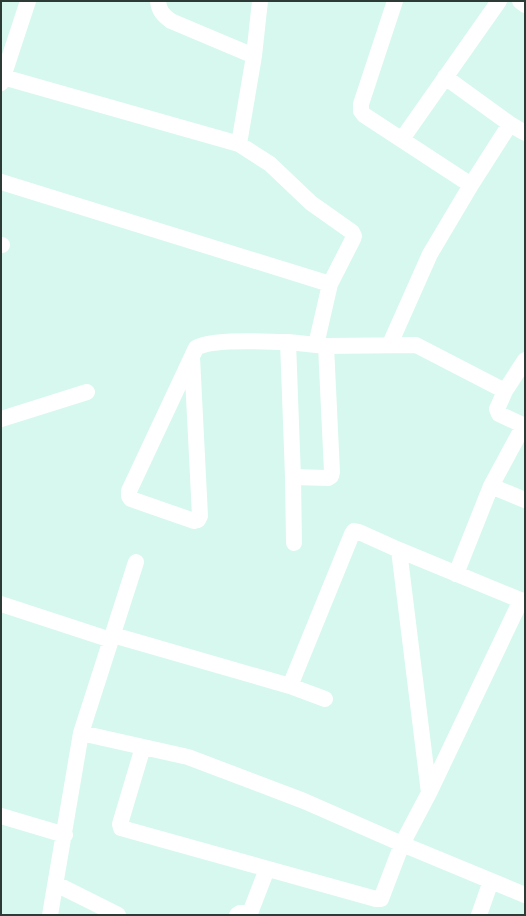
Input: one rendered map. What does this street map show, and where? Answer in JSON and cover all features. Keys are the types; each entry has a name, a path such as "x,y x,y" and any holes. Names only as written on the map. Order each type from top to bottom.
{"street":[{"path":"28,1 2,80 239,144 270,164 311,203 352,232 354,236 353,239 330,284 321,345 332,472 331,476 328,478 293,477"},
{"path":"158,1 159,9 163,15 171,21 254,56"},
{"path":"239,144 254,56 260,1"},
{"path":"395,1 361,104 362,111 364,115 471,185"},
{"path":"402,139 499,1"},
{"path":"520,1 525,5"},
{"path":"445,77 510,124 525,133"},
{"path":"390,344 430,254 471,185 510,124"},
{"path":"1,182 330,284"},
{"path":"192,357 200,516 198,520 194,521 131,499 129,496 129,491 196,348 202,344 235,341 288,342 321,345 416,344 505,391"},
{"path":"288,342 294,543"},
{"path":"456,574 491,486 524,426 499,414 497,409 505,391 525,360"},
{"path":"1,419 87,392"},
{"path":"491,486 525,500"},
{"path":"143,747 120,824 121,828 376,899 381,899 402,844 429,793 523,601 354,531 290,686"},
{"path":"399,550 429,793"},
{"path":"50,915 65,835 81,733 136,562"},
{"path":"1,604 112,638 290,686 325,699"},
{"path":"81,733 195,760 304,801 402,844 525,895"},
{"path":"1,816 65,835"},
{"path":"237,915 240,913 250,913 267,869"},
{"path":"479,915 491,881"},
{"path":"56,884 118,915"}]}
